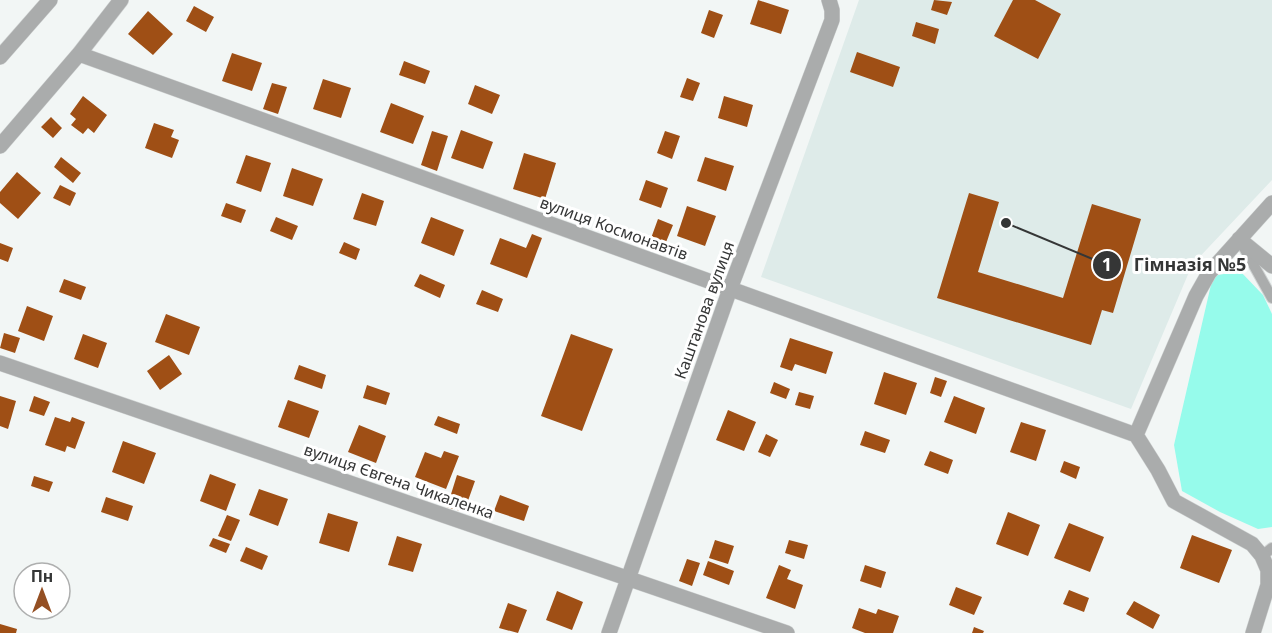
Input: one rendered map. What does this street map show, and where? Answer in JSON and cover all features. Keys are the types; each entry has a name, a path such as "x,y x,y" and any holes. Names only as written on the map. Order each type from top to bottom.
{"street":[{"path":"0,57 50,0"},
{"path":"0,146 79,54 121,0"},
{"name":"Каштанова вулиця","path":"609,633 730,289 832,20 829,0"},
{"name":"вулиця Космонавтів","path":"79,54 1136,435"},
{"path":"1253,633 1268,585 1267,552 1174,501 1136,435 1196,296 1209,273 1272,203"},
{"path":"1239,239 1272,266"},
{"name":"вулиця Євгена Чикаленка","path":"0,363 787,633"}],"lane":[{"path":"1239,239 1272,298"}],"shaded area":[{"path":"859,0 1272,0 1272,180 1192,265 1131,409 761,277"}],"green space":[{"path":"1240,271 1263,295 1272,314 1272,527 1258,529 1182,491 1174,445 1213,276"}],"building":[{"path":"758,0 789,10 781,34 750,24"},
{"path":"934,0 952,2 947,15 931,10"},
{"path":"1013,0 1035,0 1061,14 1038,59 994,36"},
{"path":"194,6 214,17 206,32 186,21"},
{"path":"709,10 723,15 714,38 701,33"},
{"path":"148,11 173,34 153,55 128,34"},
{"path":"916,22 939,29 935,44 912,36"},
{"path":"857,52 900,67 893,87 850,72"},
{"path":"232,53 262,63 252,91 222,81"},
{"path":"404,61 430,71 425,84 399,75"},
{"path":"687,78 700,83 693,101 680,97"},
{"path":"323,79 351,88 341,118 313,109"},
{"path":"272,83 287,87 278,114 263,109"},
{"path":"475,85 500,95 492,114 468,104"},
{"path":"83,96 107,115 94,133 88,128 83,134 71,125 76,119 70,114"},
{"path":"724,96 753,105 747,127 718,118"},
{"path":"391,103 424,116 413,144 380,132"},
{"path":"51,117 62,128 53,138 41,127"},
{"path":"154,123 174,130 171,137 179,140 172,158 145,148"},
{"path":"461,130 493,142 483,169 451,158"},
{"path":"432,131 448,136 437,171 421,165"},
{"path":"665,131 680,136 672,159 657,153"},
{"path":"524,153 556,163 545,199 513,189"},
{"path":"246,155 271,163 261,192 236,183"},
{"path":"61,157 81,173 73,183 54,167"},
{"path":"705,157 734,166 726,191 697,181"},
{"path":"292,168 323,179 313,206 283,196"},
{"path":"17,172 41,193 18,219 0,203 0,192"},
{"path":"646,180 668,188 661,208 639,200"},
{"path":"60,185 76,193 70,206 53,198"},
{"path":"362,193 384,201 376,226 353,219"},
{"path":"969,193 999,202 978,272 1063,298 1092,204 1141,219 1113,313 1102,310 1091,345 937,298"},
{"path":"226,203 246,210 241,223 221,216"},
{"path":"687,206 716,216 705,246 677,236"},
{"path":"276,217 298,226 292,240 270,231"},
{"path":"431,217 464,230 454,256 421,243"},
{"path":"658,219 673,225 664,247 650,241"},
{"path":"532,234 542,238 527,278 490,264 500,238 526,248"},
{"path":"344,242 360,249 356,260 339,253"},
{"path":"0,243 13,248 8,262 0,259"},
{"path":"420,274 445,285 440,298 414,286"},
{"path":"64,279 86,287 81,300 59,292"},
{"path":"482,290 503,299 498,312 476,304"},
{"path":"27,306 53,316 44,341 18,331"},
{"path":"166,314 200,327 189,355 155,342"},
{"path":"4,333 20,338 15,353 0,348"},
{"path":"83,334 107,343 98,368 74,359"},
{"path":"571,334 613,349 582,431 541,416"},
{"path":"790,338 833,352 826,374 795,364 792,371 780,367"},
{"path":"169,355 182,374 160,390 147,371"},
{"path":"299,365 326,375 322,389 294,379"},
{"path":"884,372 917,383 906,415 874,404"},
{"path":"935,377 947,381 941,397 930,393"},
{"path":"774,382 790,389 786,399 770,393"},
{"path":"367,385 390,393 386,405 363,398"},
{"path":"799,392 814,396 810,409 795,405"},
{"path":"0,396 16,401 8,429 0,426"},
{"path":"34,396 50,402 44,416 29,411"},
{"path":"954,396 985,408 976,434 944,422"},
{"path":"288,400 319,411 309,438 278,427"},
{"path":"728,410 756,422 744,451 716,440"},
{"path":"438,416 460,424 457,434 434,425"},
{"path":"55,417 70,422 72,417 85,422 75,449 67,446 65,452 45,445"},
{"path":"1021,422 1046,430 1036,461 1010,452"},
{"path":"359,425 386,436 376,463 348,452"},
{"path":"865,431 890,440 885,453 860,445"},
{"path":"766,434 778,440 770,457 758,452"},
{"path":"123,441 156,453 144,484 112,472"},
{"path":"444,451 459,456 446,489 415,477 425,452 441,458"},
{"path":"930,451 953,460 948,474 924,465"},
{"path":"1064,461 1080,467 1076,479 1060,472"},
{"path":"210,474 236,484 226,511 200,501"},
{"path":"457,475 475,481 464,512 447,507"},
{"path":"34,476 53,482 49,492 31,486"},
{"path":"259,489 288,499 278,526 249,515"},
{"path":"500,495 529,506 524,521 494,511"},
{"path":"106,497 133,506 128,521 101,512"},
{"path":"1008,512 1040,525 1028,556 996,544"},
{"path":"328,513 358,522 349,552 319,543"},
{"path":"227,515 240,520 231,541 218,536"},
{"path":"1069,523 1104,537 1090,572 1054,558"},
{"path":"1192,535 1232,550 1219,583 1180,568"},
{"path":"397,536 422,544 413,572 388,565"},
{"path":"213,538 230,544 226,553 209,546"},
{"path":"715,540 734,546 728,564 709,558"},
{"path":"789,540 808,545 804,559 785,553"},
{"path":"246,547 268,556 262,570 240,561"},
{"path":"687,559 700,563 692,586 679,581"},
{"path":"708,561 734,571 729,585 703,575"},
{"path":"779,565 791,570 787,579 803,585 795,609 766,598"},
{"path":"865,565 886,572 881,588 860,581"},
{"path":"956,587 982,597 974,615 949,605"},
{"path":"1069,590 1089,598 1084,612 1063,604"},
{"path":"557,591 583,602 572,630 546,620"},
{"path":"1134,601 1160,615 1153,629 1126,614"},
{"path":"508,603 527,610 518,633 499,628"},
{"path":"859,608 876,614 878,609 899,616 893,633 865,633 852,628"},
{"path":"0,624 17,629 16,633 0,633"},
{"path":"974,627 984,631 983,633 972,633"}],"place":[{"name":"Гімназія №5","path":"1006,223"}]}
